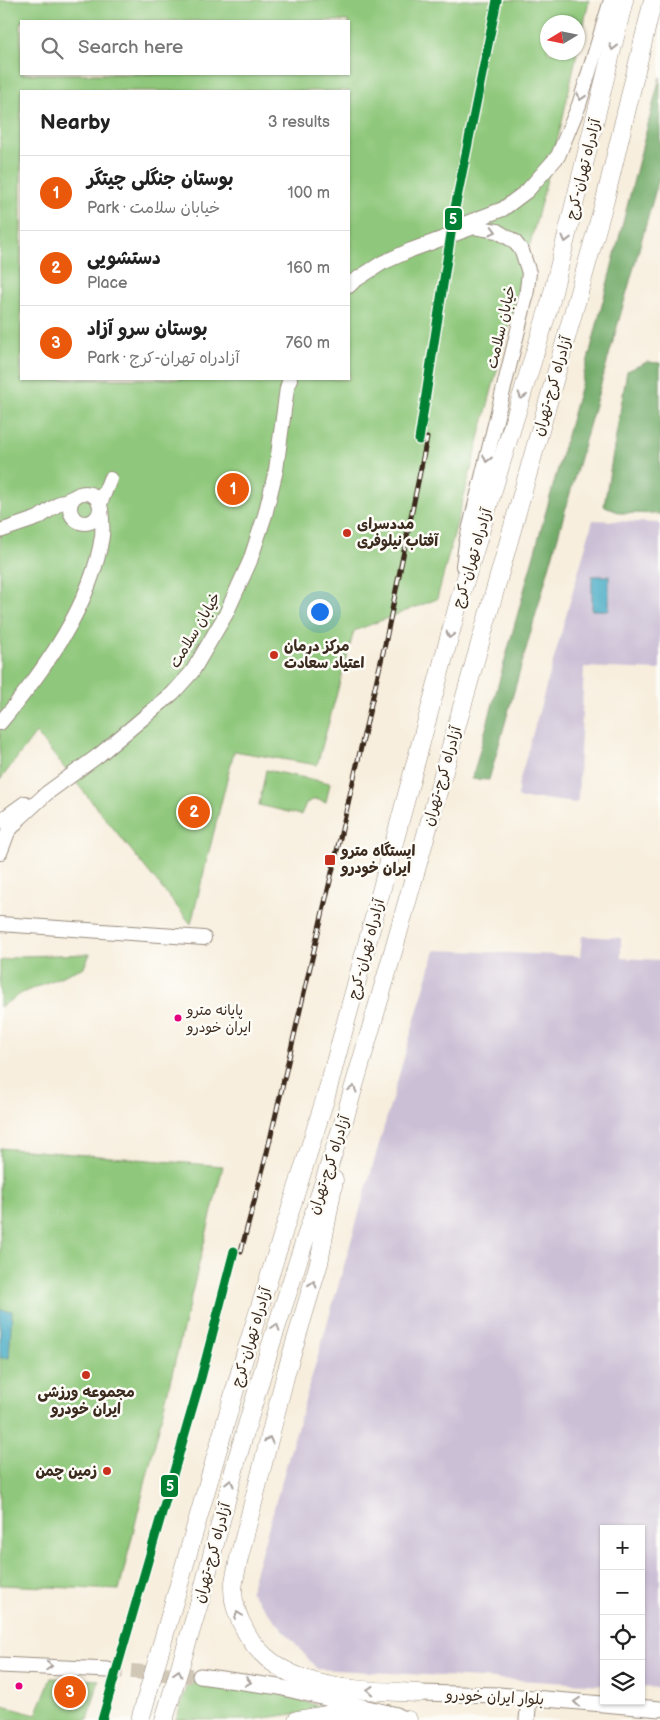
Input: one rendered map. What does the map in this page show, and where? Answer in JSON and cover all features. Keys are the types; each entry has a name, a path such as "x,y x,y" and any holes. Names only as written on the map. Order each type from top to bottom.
{"highway":[{"name":"آزادراه تهران-کرج","path":"140,1720 247,1348 326,1096 459,601 551,300 624,0"},
{"name":"آزادراه کرج-تهران","path":"164,1720 201,1597 236,1459 345,1117 605,200 653,0"},
{"path":"345,1117 319,1263 286,1373 239,1558 233,1589 236,1613 251,1642 273,1664 293,1675 313,1682 363,1690 419,1693"},
{"path":"298,1720 349,1713 362,1719 408,1720"}],"main road":[{"path":"350,277 371,261 395,249 503,209 527,191 558,156 579,105 611,0"},
{"name":"خیابان سلامت","path":"350,285 382,264 411,250 474,227 497,231 514,240 522,251 529,273 526,298 466,543 459,601"},
{"name":"خیابان سلامت","path":"0,853 8,832 20,818 48,793 99,755 173,693 192,672 226,614 250,560 265,514 278,401 284,380"},
{"name":"خیابان سلامت","path":"0,821 138,715 187,664 208,634 231,588 250,538 271,469 290,380"},
{"path":"0,531 46,514 60,503 80,493 88,492 110,479 94,522 87,524 46,514"},
{"path":"0,723 17,703 46,662 73,618 91,579 103,533 101,506 95,495 88,492"},
{"path":"74,497 70,504 70,511 92,536 99,553"},
{"path":"0,924 204,938"},
{"path":"0,1665 108,1670"},
{"path":"200,1676 279,1687 414,1720"},
{"name":"بلوار ایران خودرو","path":"419,1693 529,1698 660,1709"},
{"path":"527,1720 529,1698"}],"shaded area":[{"path":"593,520 660,523 660,670 584,667 578,800 575,803 544,799 521,799 518,797 518,786"},
{"path":"582,936 621,938 621,958 660,960 660,1688 645,1687 645,1525 600,1525 600,1685 317,1669 250,1591 435,950 580,956"}],"green space":[{"path":"0,0 589,0 585,19 585,15 540,15 540,60 575,60 561,126 437,599 354,631 317,765 234,751 191,924 36,733 0,780"},
{"path":"660,77 660,175 489,780 472,779 590,352"},
{"path":"647,362 660,363 660,514 620,513 604,506 627,371"},
{"path":"266,770 330,783 326,802 315,799 306,803 301,815 259,805"},
{"path":"90,954 84,967 22,993 0,1007 0,961 20,956"},
{"name":"مجموعه ورزشی ایران خودرو","path":"0,1148 223,1166 119,1590 0,1585"},
{"path":"51,1678 99,1680 88,1720 0,1720 0,1705 36,1715"},
{"path":"189,1682 266,1690 329,1709 250,1720 176,1720"}],"water":[{"path":"592,576 609,576 609,610 592,610"},
{"path":"0,1310 12,1311 9,1358 0,1358"}],"tunnel":[{"path":"108,1670 200,1676"}],"railway":[{"path":"241,1251 265,1161 385,644 427,438"}],"transit line":[{"name":"5","path":"419,440 455,208 497,0"},
{"name":"5","path":"102,1720 201,1378 234,1251"}],"place":[{"name":"بوستان جنگلی چیتگر","path":"233,489"},
{"name":"مددسرای آفتاب نیلوفری","path":"347,533"},
{"name":"مرکز درمان اعتیاد سعادت","path":"274,655"},
{"name":"دستشویی","path":"194,812"},
{"name":"ایستگاه مترو ایران خودرو","path":"330,860"},
{"name":"پایانه مترو ایران خودرو","path":"178,1018"},
{"name":"مجموعه ورزشی ایران خودرو","path":"86,1375"},
{"name":"زمین چمن","path":"107,1471"},
{"name":"بوستان سرو آزاد","path":"70,1692"}]}
